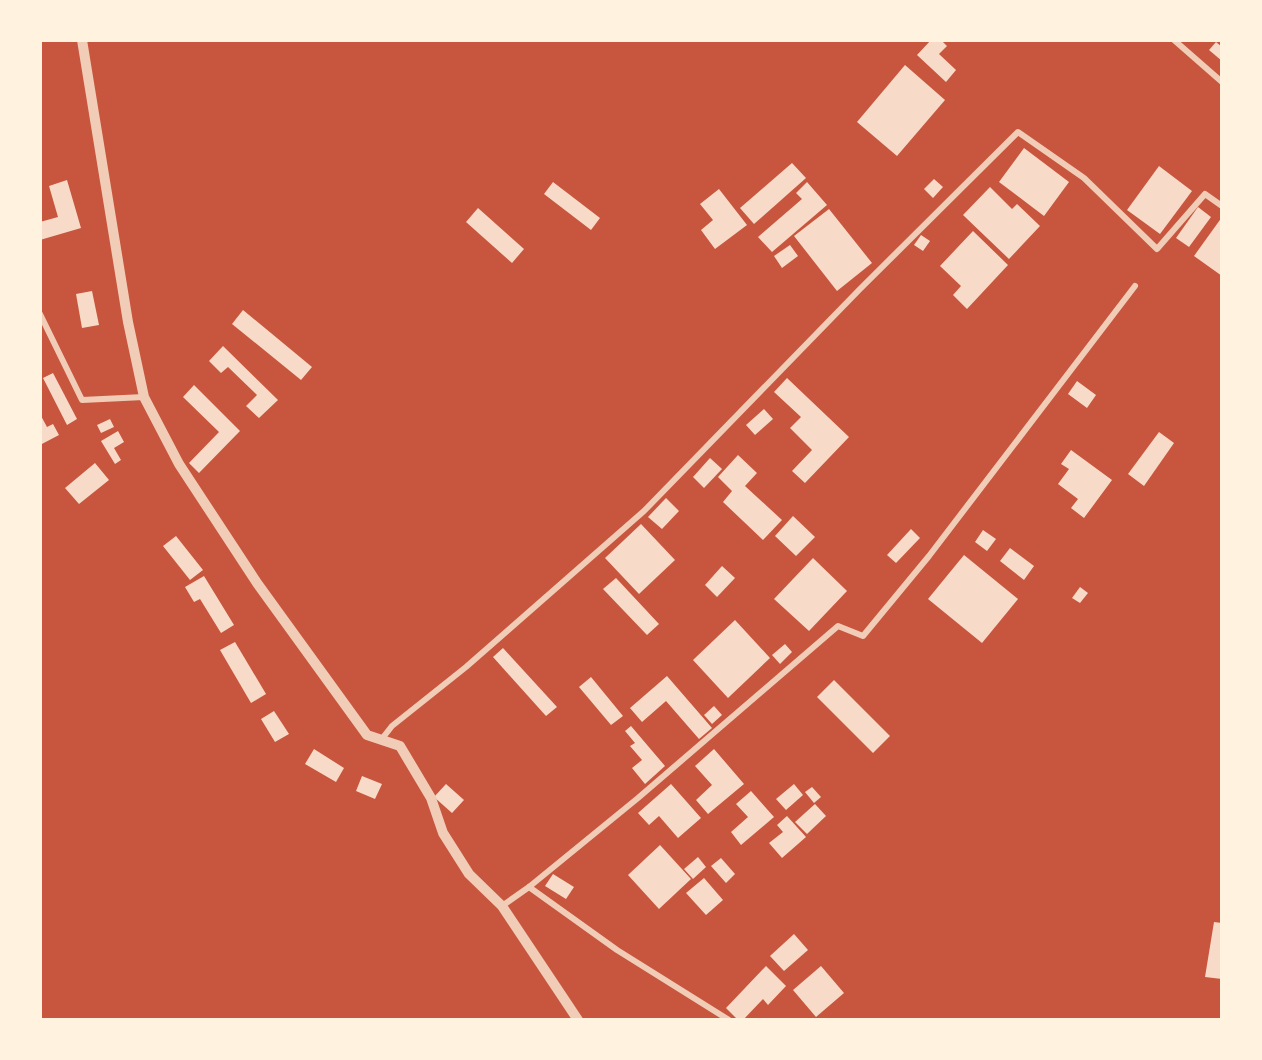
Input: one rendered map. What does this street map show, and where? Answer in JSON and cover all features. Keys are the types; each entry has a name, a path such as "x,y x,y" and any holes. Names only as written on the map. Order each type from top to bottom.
{"street":[{"path":"82,40 128,322 144,397 179,464 257,583 367,735 400,746 431,798 443,833 469,874 502,906 578,1020"},
{"path":"1174,40 1221,82"},
{"path":"381,740 392,726 466,668 644,511 860,289 1018,132 1084,178 1157,249 1205,195 1221,206"},
{"path":"502,906 529,887 638,798 838,626 863,636 929,556 1135,286"},
{"path":"40,314 82,400 144,397"},
{"path":"529,887 617,950 729,1020"}],"building":[{"path":"931,40 941,40 947,46 939,54 956,70 946,82 917,55"},
{"path":"1216,42 1222,47 1222,61 1209,50"},
{"path":"905,65 945,100 897,156 857,122"},
{"path":"1024,148 1069,182 1044,216 999,182"},
{"path":"792,163 806,178 754,224 740,208"},
{"path":"1159,166 1192,191 1160,234 1127,210"},
{"path":"934,179 943,187 933,198 924,189"},
{"path":"67,180 81,228 40,240 40,222 58,217 49,186"},
{"path":"553,182 600,218 591,230 544,194"},
{"path":"807,182 827,205 772,252 758,237 802,199 796,193"},
{"path":"990,187 1012,209 1017,204 1040,226 1009,259 963,215"},
{"path":"719,189 747,225 715,249 701,230 713,220 700,204"},
{"path":"1198,207 1211,217 1189,247 1176,238"},
{"path":"478,208 524,249 512,263 466,222"},
{"path":"829,209 872,263 837,291 794,236"},
{"path":"1222,217 1222,276 1194,256"},
{"path":"973,231 1008,265 967,309 953,295 961,286 940,266"},
{"path":"921,235 930,241 923,251 914,245"},
{"path":"790,245 798,256 782,268 774,256"},
{"path":"92,291 99,325 82,328 76,294"},
{"path":"243,310 312,367 301,380 232,324"},
{"path":"223,346 278,400 259,418 246,406 257,395 228,367 221,373 209,361"},
{"path":"53,373 77,419 67,425 43,378"},
{"path":"787,378 849,437 805,483 792,471 812,450 790,428 801,417 774,392"},
{"path":"1077,381 1096,395 1087,408 1068,394"},
{"path":"194,385 240,431 199,473 189,463 219,432 183,397"},
{"path":"764,409 773,419 755,435 746,425"},
{"path":"40,414 47,427 53,424 59,435 40,445"},
{"path":"110,419 114,427 101,433 97,425"},
{"path":"118,431 124,442 114,448 121,460 115,464 101,441"},
{"path":"1159,432 1174,443 1144,486 1128,474"},
{"path":"1071,450 1112,480 1084,518 1071,508 1078,499 1058,484 1069,469 1061,464"},
{"path":"738,455 757,473 745,486 782,520 763,540 723,502 732,491 718,477"},
{"path":"710,458 722,469 704,488 693,477"},
{"path":"95,463 109,480 79,504 65,488"},
{"path":"666,498 679,511 662,529 648,517"},
{"path":"793,516 815,537 796,556 775,536"},
{"path":"641,524 675,560 639,594 605,558"},
{"path":"911,529 920,538 896,563 887,555"},
{"path":"983,530 996,539 987,551 975,542"},
{"path":"176,536 203,570 190,580 163,546"},
{"path":"1010,548 1034,566 1024,580 1000,561"},
{"path":"964,555 1018,599 982,643 928,599"},
{"path":"813,558 847,591 809,631 774,599"},
{"path":"722,566 735,578 717,597 705,585"},
{"path":"204,576 234,625 221,633 200,599 194,602 185,587"},
{"path":"616,578 659,624 647,635 603,589"},
{"path":"1080,587 1088,593 1080,603 1072,598"},
{"path":"735,620 770,658 728,698 693,660"},
{"path":"235,642 266,694 251,703 220,650"},
{"path":"785,644 792,652 780,664 772,655"},
{"path":"503,648 557,707 546,716 493,657"},
{"path":"667,676 712,728 699,739 666,701 642,722 630,708"},
{"path":"591,677 623,716 611,725 579,687"},
{"path":"834,680 890,736 873,753 817,697"},
{"path":"714,706 722,715 712,724 704,715"},
{"path":"274,711 289,734 275,742 261,719"},
{"path":"631,726 665,766 645,784 632,768 642,760 630,746 635,743 625,731"},
{"path":"314,749 344,768 336,782 305,764"},
{"path":"714,749 744,784 708,814 696,800 712,785 695,766"},
{"path":"362,776 382,784 375,799 356,791"},
{"path":"446,784 464,800 452,813 434,797"},
{"path":"671,784 701,818 678,838 659,816 649,825 638,813"},
{"path":"794,784 803,795 786,810 776,799"},
{"path":"812,787 821,797 814,803 805,792"},
{"path":"751,791 774,817 741,845 731,832 748,817 736,804"},
{"path":"815,804 826,816 807,834 795,822"},
{"path":"787,816 806,837 782,858 769,843 783,832 777,825"},
{"path":"660,845 691,879 659,909 628,875"},
{"path":"698,857 706,867 693,879 684,869"},
{"path":"721,858 735,874 726,883 711,866"},
{"path":"553,874 574,887 566,899 545,886"},
{"path":"704,878 723,900 706,915 686,893"},
{"path":"1214,922 1222,923 1222,979 1205,977"},
{"path":"794,934 808,950 784,971 770,956"},
{"path":"766,966 786,986 768,1005 763,999 743,1020 738,1020 726,1008"},
{"path":"821,966 844,993 816,1017 793,990"}]}
